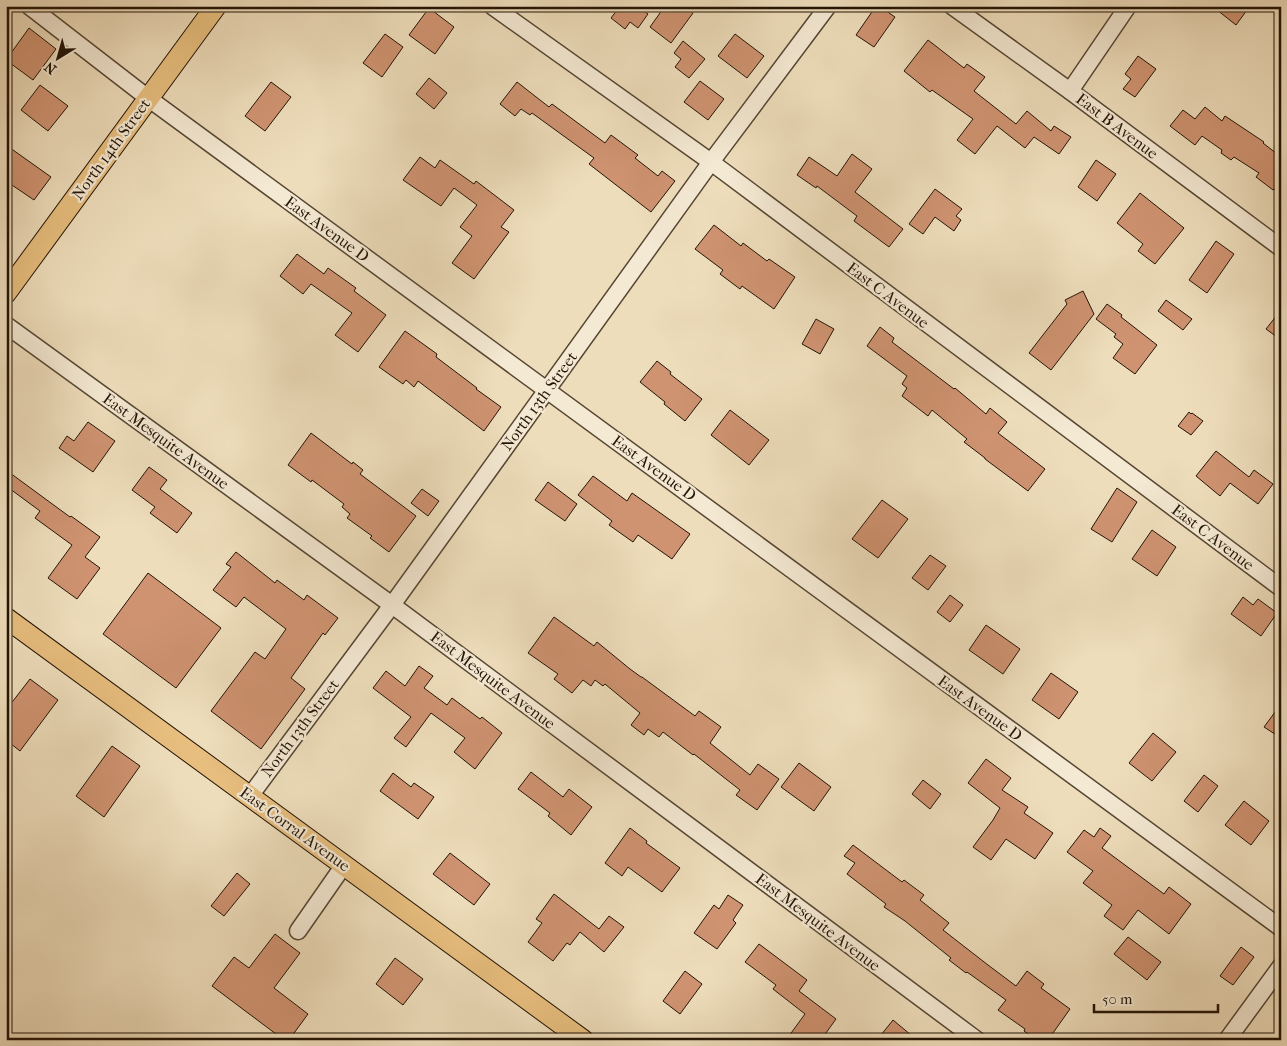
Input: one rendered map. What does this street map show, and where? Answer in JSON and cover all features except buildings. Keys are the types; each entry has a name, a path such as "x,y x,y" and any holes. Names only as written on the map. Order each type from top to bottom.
{"main road":[{"name":"North 14th Street","path":"6,293 216,6"},
{"name":"East Corral Avenue","path":"6,618 583,1040"}],"street":[{"name":"East Avenue D","path":"29,6 148,98 1281,928"},
{"name":"East C Avenue","path":"492,6 711,162 1281,588"},
{"name":"North 13th Street","path":"250,796 392,605 711,162 828,6"},
{"name":"East B Avenue","path":"952,6 1281,248"},
{"path":"1070,91 1128,6"},
{"name":"East Mesquite Avenue","path":"6,325 392,605 977,1040"},
{"path":"298,931 344,865"},
{"path":"1227,1040 1281,966"}]}
